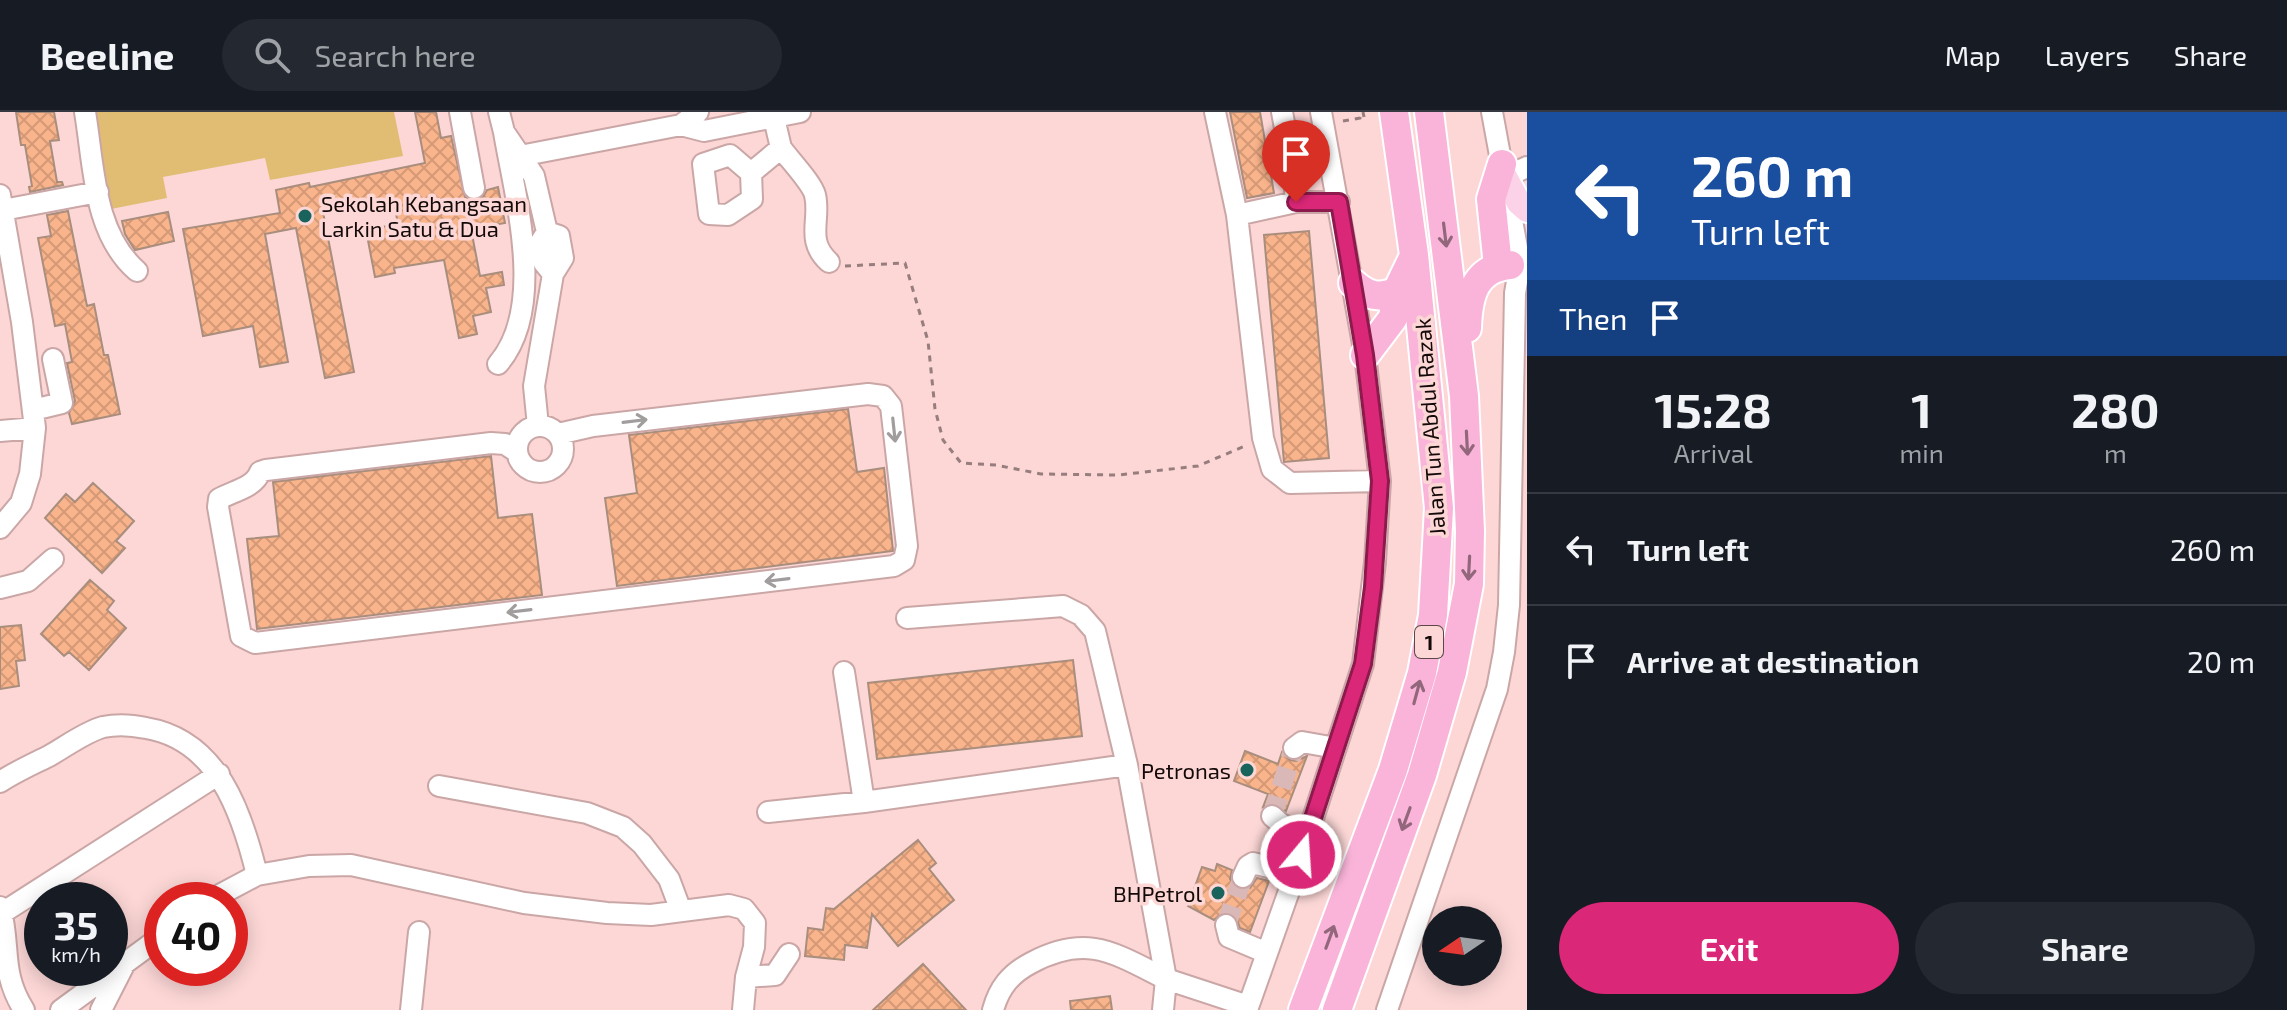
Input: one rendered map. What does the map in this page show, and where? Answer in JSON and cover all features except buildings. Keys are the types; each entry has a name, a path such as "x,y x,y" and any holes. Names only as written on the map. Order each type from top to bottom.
{"highway":[{"name":"Jalan Tun Abdul Razak","path":"1303,1010 1397,757 1422,673 1433,615 1439,508 1414,255 1394,112"},
{"name":"Jalan Tun Abdul Razak","path":"1337,1010 1422,775 1452,672 1469,584 1464,396 1429,112"},
{"path":"1464,396 1467,306 1482,275 1514,264 1491,199 1511,169"},
{"path":"1365,355 1393,318 1397,291 1414,255"},
{"path":"1353,283 1362,291 1380,297 1397,291"}],"main road":[{"path":"1511,169 1519,203 1527,210"}],"street":[{"path":"85,112 103,220 125,261 137,271"},
{"path":"460,112 474,188"},
{"path":"520,156 656,121 690,118 704,131 800,112"},
{"path":"1215,112 1237,215 1263,438 1272,469 1290,483 1380,481"},
{"path":"1282,112 1296,202"},
{"path":"993,1010 998,991 1016,971 1050,953 1080,946 1114,953 1166,979 1247,1008 1295,874 1363,664 1373,587 1380,481 1365,355 1321,112"},
{"path":"1492,112 1511,169"},
{"path":"771,117 781,148 815,194 814,231 818,249 829,262"},
{"path":"502,122 534,176 547,232 540,243 544,263 553,274 534,386 538,426"},
{"path":"498,364 506,354 518,321 525,274 502,122"},
{"path":"751,173 781,148"},
{"path":"0,528 21,503 30,474 34,419 22,322 1,202 98,192"},
{"path":"1237,215 1296,202 1339,202"},
{"path":"1387,1010 1497,689 1504,652 1509,605 1514,264"},
{"path":"0,431 34,419 62,403 53,359"},
{"path":"517,452 505,444 491,443 266,470 260,472 251,485 219,499 241,636 255,643 894,566 904,560 907,546 891,406 883,396 868,394 593,426 558,434"},
{"path":"538,426 545,426 558,434 564,447 556,467 550,471 529,470 517,452 524,432 538,426"},
{"path":"0,588 28,581 53,559"},
{"path":"907,618 1063,606 1081,615 1095,631 1127,765 1166,979 1163,1010"},
{"path":"844,672 864,802"},
{"path":"0,782 101,728 131,725 158,730 184,740 219,774 234,802 257,875"},
{"path":"1294,748 1302,742 1336,748"},
{"path":"768,812 864,802 1127,765"},
{"path":"24,1010 12,995 4,968 1,910 219,774"},
{"path":"439,786 587,813 623,827 642,844 669,879 681,911"},
{"path":"1272,816 1281,824 1307,836"},
{"path":"1243,877 1253,863 1295,874"},
{"path":"244,882 257,875 309,866 351,865 524,903 607,913 651,915 729,905 744,909 755,923 743,1010"},
{"path":"1226,925 1229,937 1267,953"},
{"path":"411,1010 419,932"},
{"path":"746,977 775,975 789,954"},
{"path":"61,1010 94,986"},
{"path":"101,1010 114,986"}],"path":[{"path":"829,262 850,268 905,263 928,341 935,409 943,440 961,463 996,465 1041,474 1118,475 1198,466 1263,438"}],"shaded area":[{"path":"87,112 394,112 403,156 270,180 265,158 163,177 167,198 106,210"}],"tunnel":[{"path":"1272,816 1294,748"},
{"path":"1226,925 1243,877"}],"place":[{"name":"Sekolah Kebangsaan Larkin Satu & Dua","path":"305,216"},
{"name":"Petronas","path":"1247,770"},
{"name":"BHPetrol","path":"1218,893"}],"route":[{"path":"1296,202 1339,202 1365,355 1380,481 1373,587 1363,664 1301,855"}]}
